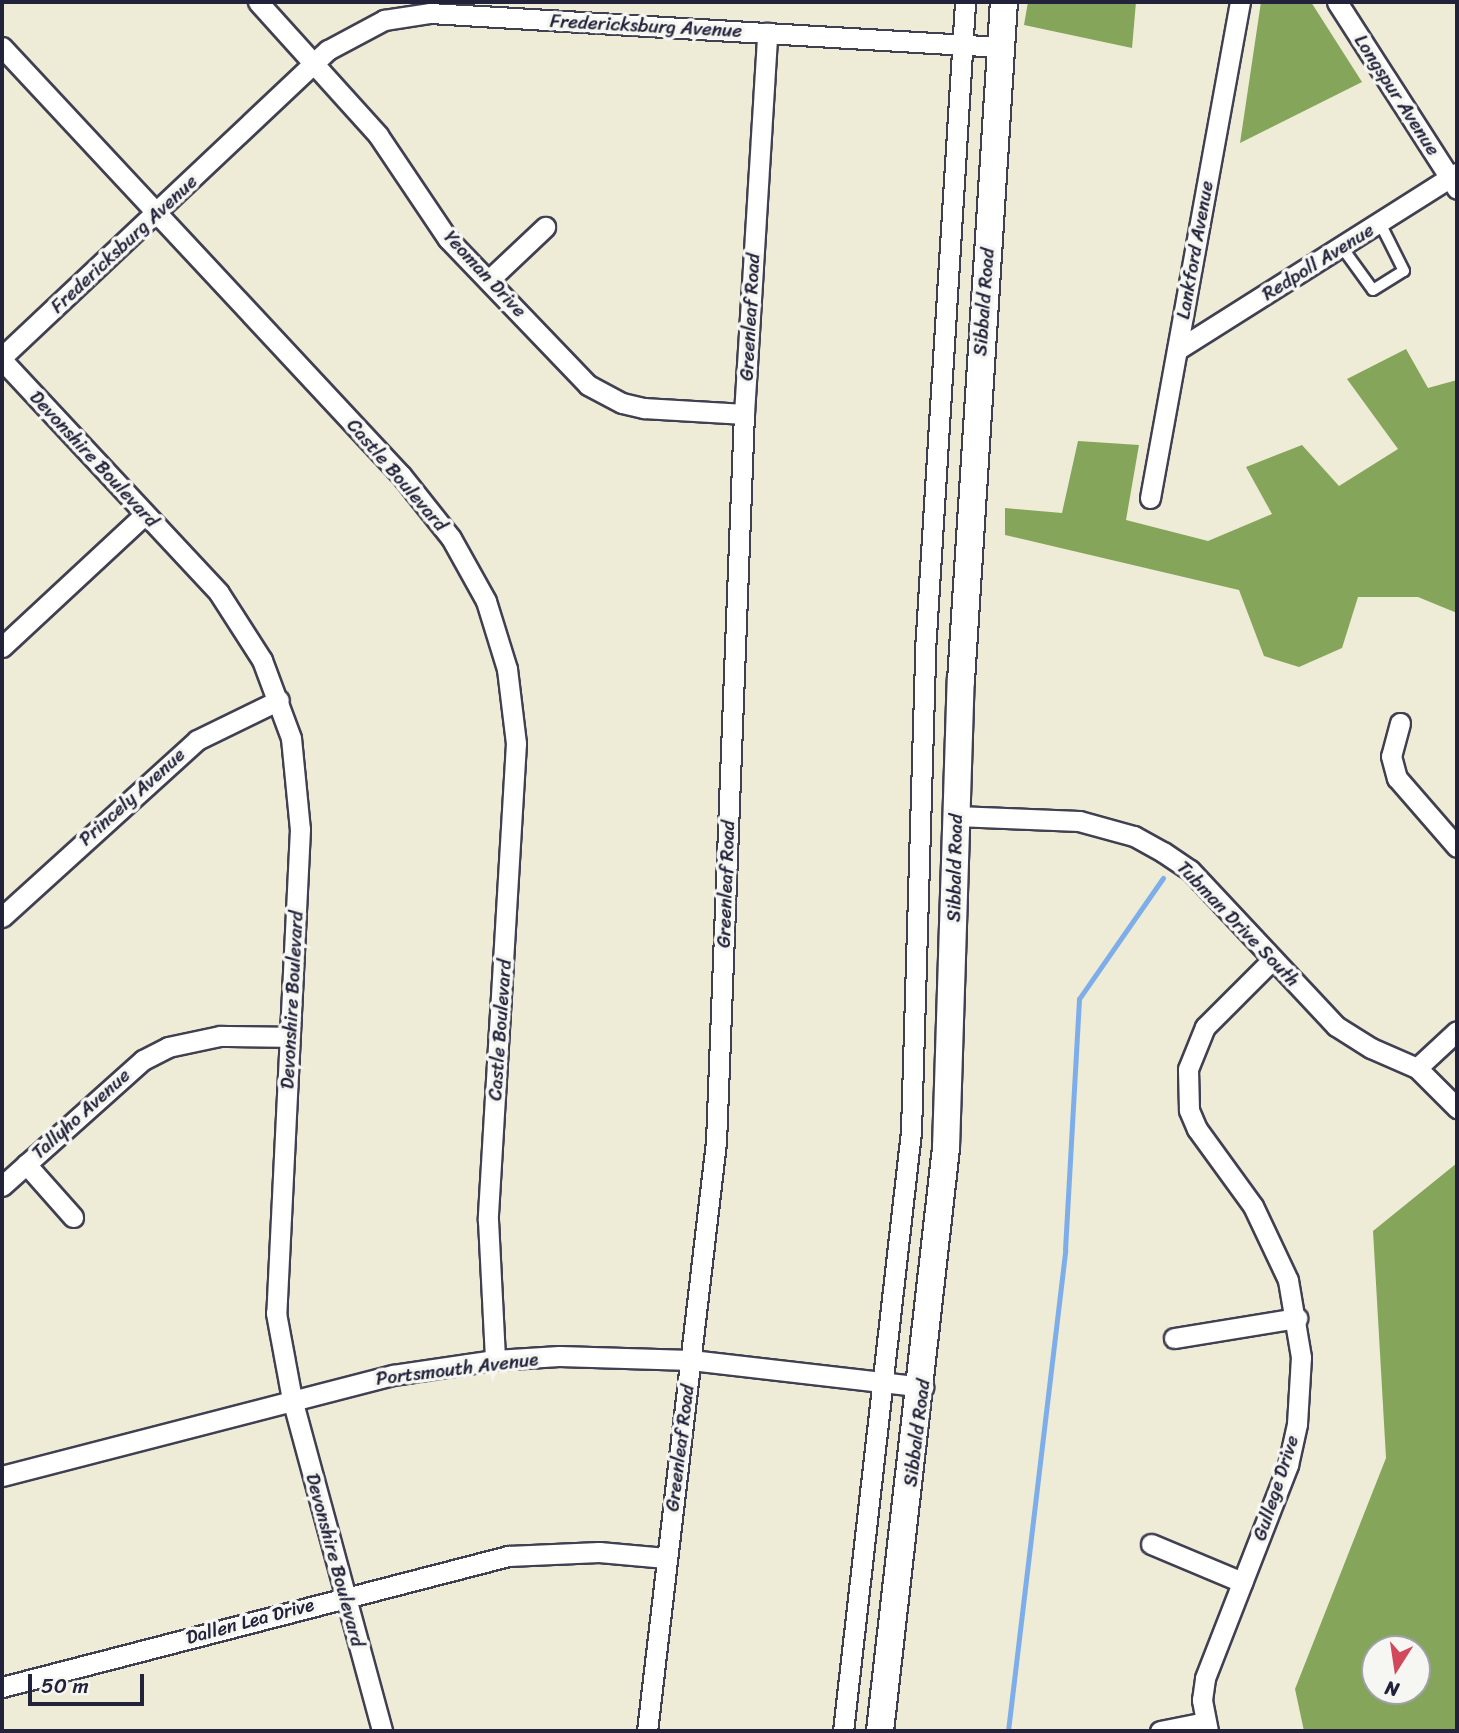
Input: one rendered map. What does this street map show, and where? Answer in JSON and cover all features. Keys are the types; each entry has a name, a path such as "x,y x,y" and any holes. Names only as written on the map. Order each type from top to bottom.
{"street":[{"name":"Yeoman Drive","path":"258,2 378,135 448,239 490,279 588,385 604,395 644,408 744,414"},
{"path":"843,1731 911,1131 926,635 965,2"},
{"name":"Sibbald Road","path":"880,1731 923,1387 951,1069 961,681 1004,2"},
{"name":"Lankford Avenue","path":"1150,498 1240,2"},
{"name":"Longspur Avenue","path":"1337,2 1455,180"},
{"name":"Fredericksburg Avenue","path":"2,359 158,214 314,63 359,30 402,15 1001,47"},
{"name":"Greenleaf Road","path":"647,1731 716,1142 744,414 767,33"},
{"name":"Castle Boulevard","path":"2,47 428,506 486,601 507,669 516,777 488,1220 495,1360"},
{"name":"Redpoll Avenue","path":"1177,350 1341,246 1455,180"},
{"path":"490,279 545,227"},
{"name":"Devonshire Boulevard","path":"2,359 219,593 244,628 279,700 291,738 300,797 276,1284 279,1341 292,1399 382,1731"},
{"path":"2,647 145,514"},
{"name":"Princely Avenue","path":"2,917 197,740 279,700"},
{"path":"1400,723 1391,756 1397,778 1457,847"},
{"name":"Tubman Drive South","path":"957,816 1079,821 1134,836 1189,870 1353,1039 1417,1068"},
{"name":"Gullege Drive","path":"1207,1727 1205,1678 1278,1496 1297,1424 1301,1357 1297,1318 1288,1280 1269,1236 1236,1181 1197,1129 1187,1091 1188,1069 1205,1027 1273,959"},
{"path":"1457,1031 1417,1068 1457,1108"},
{"name":"Tallyho Avenue","path":"2,1186 114,1081 168,1047 220,1036 289,1037"},
{"path":"26,1164 73,1217"},
{"path":"1174,1338 1297,1318"},
{"name":"Portsmouth Avenue","path":"2,1476 393,1374 495,1360 559,1356 691,1360 923,1387"},
{"path":"1151,1544 1242,1582"},
{"name":"Dallen Lea Drive","path":"2,1687 345,1596 508,1556 588,1552 666,1558"},
{"path":"1160,1731 1207,1727"}],"lane":[{"path":"1341,246 1373,290 1404,271 1381,223"}],"green space":[{"path":"1028,2 1136,2 1132,48 1024,25"},
{"path":"1261,2 1311,2 1362,82 1240,143"},
{"path":"1406,349 1428,388 1457,380 1457,613 1418,597 1358,597 1342,648 1299,667 1264,656 1239,590 1005,535 1005,508 1062,513 1078,441 1139,445 1126,520 1208,541 1272,514 1246,467 1302,445 1339,486 1398,449 1347,379"},
{"path":"1457,1163 1457,1731 1304,1731 1295,1689 1386,1458 1373,1231"}],"waterway":[{"path":"1008,1731 1065,1250 1079,999 1163,878"}]}
